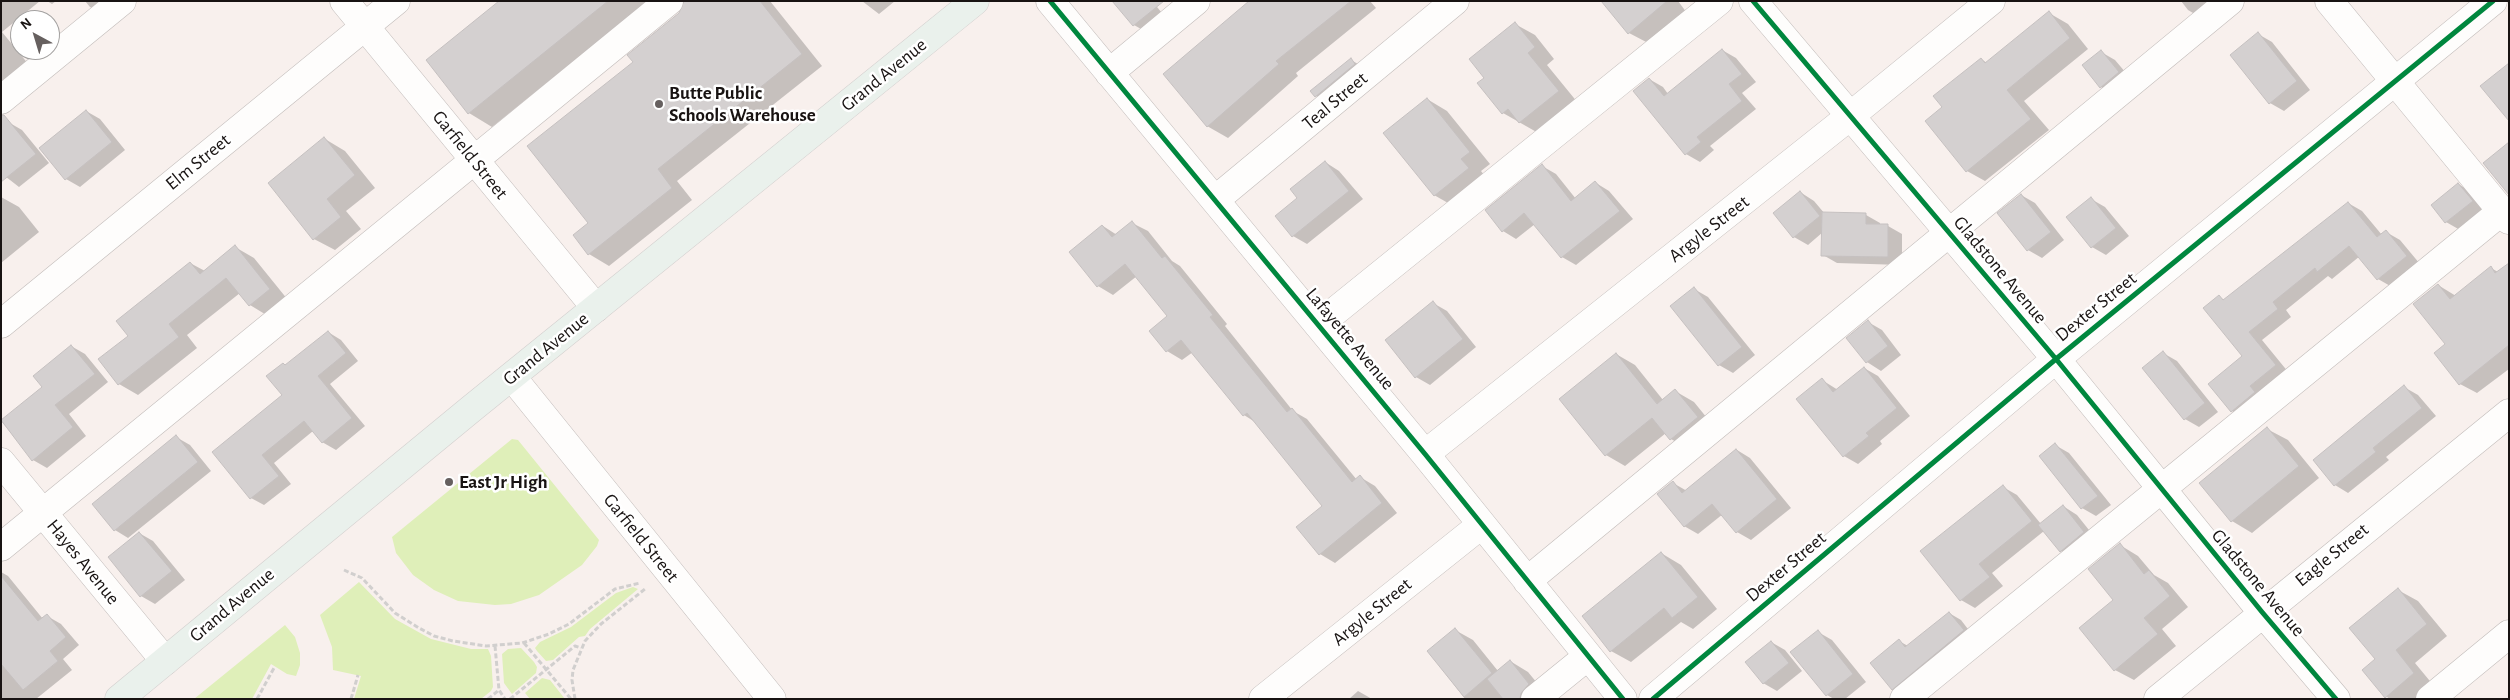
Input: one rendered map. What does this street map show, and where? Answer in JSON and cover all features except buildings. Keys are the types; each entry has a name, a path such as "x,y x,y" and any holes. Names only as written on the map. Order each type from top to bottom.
{"main road":[{"name":"Grand Avenue","path":"118,699 975,1"}],"street":[{"path":"1,100 122,1"},
{"name":"Garfield Street","path":"344,1 596,308"},
{"name":"Elm Street","path":"1,324 396,1"},
{"path":"1,547 669,1"},
{"name":"Lafayette Avenue","path":"1050,1 1425,454 1623,699"},
{"path":"1109,73 1196,1"},
{"name":"Teal Street","path":"1215,200 1455,1"},
{"path":"1318,325 1719,1"},
{"name":"Gladstone Avenue","path":"1753,1 1849,117 2056,359 2262,612 2336,699"},
{"name":"Argyle Street","path":"1425,454 1849,117 1991,1"},
{"path":"1527,582 2230,1"},
{"path":"1904,699 2160,488 2505,216 2329,1"},
{"name":"Dexter Street","path":"1653,699 2056,359 2494,1"},
{"name":"Garfield Street","path":"512,377 772,699"},
{"name":"Eagle Street","path":"2158,699 2262,612 2509,413"},
{"name":"Hayes Avenue","path":"1,462 165,661"},
{"name":"Argyle Street","path":"1263,699 1481,525"},
{"path":"2430,699 2509,634"},
{"path":"1535,699 1588,656"}],"path":[{"path":"344,570 362,578 395,613 434,636 469,644 495,646 524,643 550,634 568,624 616,589 640,583"},
{"path":"575,699 572,680 581,648 592,632 645,589"},
{"path":"524,643 571,699"},
{"path":"495,646 498,690 506,699"},
{"path":"510,699 575,646 581,648"},
{"path":"257,699 274,668"},
{"path":"350,699 358,675"},
{"path":"488,699 498,690"}],"green space":[{"path":"512,439 518,440 599,540 597,546 582,565 539,595 511,604 495,605 458,601 434,590 413,575 396,553 392,537"},
{"path":"359,582 395,619 431,639 471,649 488,649 491,656 493,687 491,691 481,699 354,699 361,676 333,670 332,647 320,615"},
{"path":"633,587 638,589 590,629 585,636 579,637 553,660 546,661 535,648 540,642 571,627 616,593"},
{"path":"285,625 295,637 300,653 300,665 296,676 287,674 271,664 252,699 194,699"},
{"path":"521,648 537,667 536,673 512,694 504,683 502,654 508,649"},
{"path":"542,678 550,680 565,699 530,699 525,693"}],"cycle path":[{"path":"1050,1 1425,454 1623,699"},
{"path":"1753,1 2056,359 2262,612 2336,699"},
{"path":"1653,699 2056,359 2493,1"}],"place":[{"name":"Butte Public Schools Warehouse","path":"659,104"},
{"name":"East Jr High","path":"449,482"}]}
